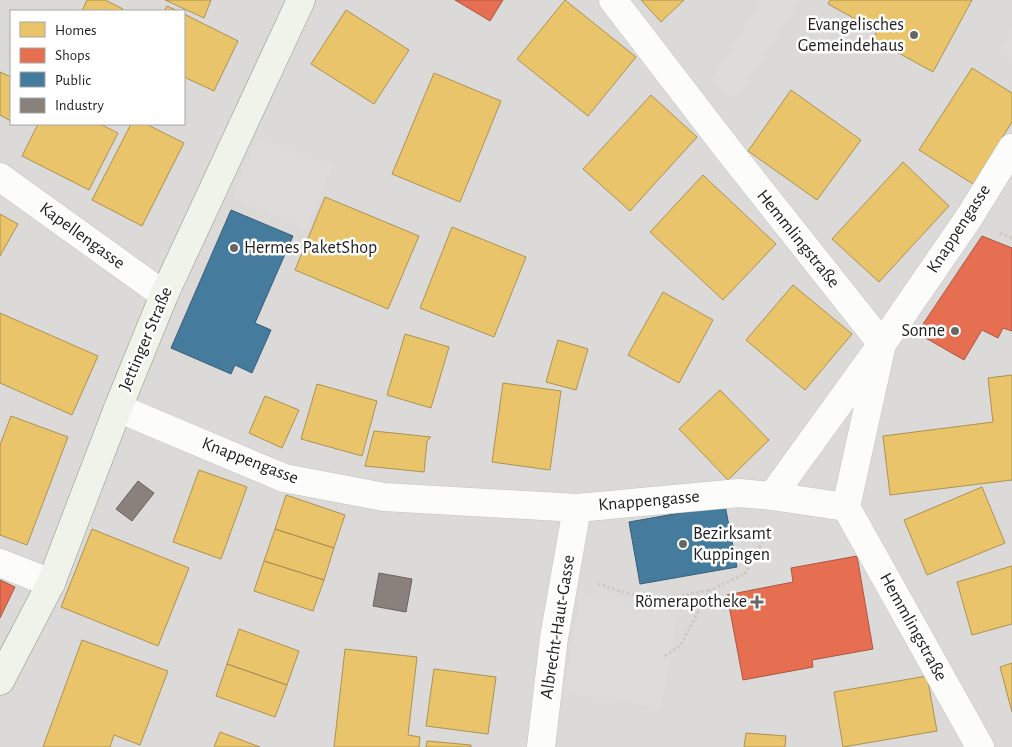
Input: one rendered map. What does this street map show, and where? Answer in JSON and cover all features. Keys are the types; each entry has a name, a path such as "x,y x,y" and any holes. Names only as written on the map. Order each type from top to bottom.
{"main road":[{"name":"Jettinger Straße","path":"0,681 51,583 118,408 164,295 301,0"}],"street":[{"name":"Hemmlingstraße","path":"613,0 726,148 882,344"},
{"name":"Knappengasse","path":"118,408 284,478 384,497 577,508 739,493 772,496 882,344 968,219 1012,148"},
{"name":"Kapellengasse","path":"0,177 164,295"},
{"path":"772,496 846,507 882,344"},
{"name":"Hemmlingstraße","path":"846,507 980,747"},
{"name":"Albrecht-Haut-Gasse","path":"541,747 554,638 577,508"},
{"path":"0,563 51,583"}],"path":[{"path":"566,573 624,592 649,597 680,596 710,590 746,574 770,526 772,496"},
{"path":"665,656 680,646 710,590"}],"shaded area":[{"path":"0,0 1012,0 1012,747 0,747"},
{"path":"762,0 800,0 736,99 710,82"},
{"path":"1012,30 1012,61 999,54"},
{"path":"257,136 332,166 307,229 232,199"},
{"path":"580,593 678,609 661,708 564,693"}],"building: Homes":[{"path":"87,0 105,0 123,9 122,10 82,10"},
{"path":"165,0 211,0 204,18"},
{"path":"565,0 636,57 588,116 517,59"},
{"path":"641,0 684,0 661,22"},
{"name":"Evangelisches Gemeindehaus","path":"830,0 972,0 933,72 873,39 877,31 828,4"},
{"path":"167,6 176,10 165,10"},
{"path":"346,10 409,50 374,104 311,64"},
{"path":"185,14 238,41 214,91 185,77"},
{"path":"972,68 1012,93 1012,122 973,184 919,150"},
{"path":"0,72 10,77 10,120 0,115"},
{"path":"434,73 501,101 460,202 392,174"},
{"path":"791,90 861,140 817,200 748,151"},
{"path":"651,95 697,137 630,211 583,169"},
{"path":"38,125 102,125 118,133 89,190 22,156"},
{"path":"130,125 148,125 184,143 142,226 92,200"},
{"path":"903,162 949,206 879,282 832,239"},
{"path":"703,175 776,244 723,300 650,232"},
{"path":"325,197 419,236 388,309 295,270"},
{"path":"0,214 18,224 0,256"},
{"path":"452,227 526,257 494,337 420,308"},
{"path":"793,285 852,334 805,390 746,340"},
{"path":"663,292 713,320 679,383 628,355"},
{"path":"0,313 98,356 72,415 0,383"},
{"path":"405,334 449,347 431,408 387,395"},
{"path":"558,340 588,349 576,390 546,382"},
{"path":"1012,375 1012,480 890,495 883,436 993,422 988,378"},
{"path":"503,383 561,391 550,470 492,462"},
{"path":"317,384 377,401 362,456 301,439"},
{"path":"720,390 769,440 728,480 679,429"},
{"path":"265,396 299,410 282,448 249,433"},
{"path":"11,416 68,437 27,545 0,535 0,445"},
{"path":"374,431 431,437 427,441 424,472 365,466"},
{"path":"199,470 247,487 221,559 173,542"},
{"path":"982,487 1005,543 927,575 904,520"},
{"path":"286,495 345,515 334,548 275,529"},
{"path":"92,529 189,568 158,646 61,607"},
{"path":"275,529 334,548 324,580 264,561"},
{"path":"264,561 324,580 313,611 254,591"},
{"path":"1012,566 1012,624 972,635 957,582"},
{"path":"239,629 299,651 287,685 227,664"},
{"path":"82,640 168,671 140,745 114,735 110,747 43,747"},
{"path":"345,649 417,657 408,735 420,737 419,747 334,747"},
{"path":"1012,663 1012,712 1000,667"},
{"path":"227,664 287,685 275,717 216,696"},
{"path":"434,669 496,677 488,734 426,726"},
{"path":"927,676 937,731 843,747 834,692"},
{"path":"220,732 260,747 214,747"},
{"path":"746,733 786,736 785,747 744,747"},
{"path":"427,741 471,745 471,747 426,747"}],"building: Shops":[{"path":"455,0 503,0 490,21"},
{"path":"982,236 1012,248 1012,331 1003,328 998,338 982,330 964,360 917,333"},
{"path":"857,556 873,649 812,660 813,667 743,680 727,595 793,582 791,568"},
{"path":"0,580 15,587 0,618"}],"building: Public":[{"path":"231,210 293,236 255,323 271,330 252,373 235,365 231,374 171,348"},
{"name":"Bezirksamt Kuppingen","path":"725,505 737,567 640,584 629,522"}],"building: Industry":[{"path":"138,481 154,493 132,521 116,509"},
{"path":"379,573 412,579 406,612 373,606"}],"place":[{"name":"Evangelisches Gemeindehaus","path":"914,35"},
{"name":"Hermes PaketShop","path":"234,248"},
{"name":"Sonne","path":"955,331"},
{"name":"Bezirksamt Kuppingen","path":"683,544"},
{"name":"Römerapotheke","path":"757,602"}]}
